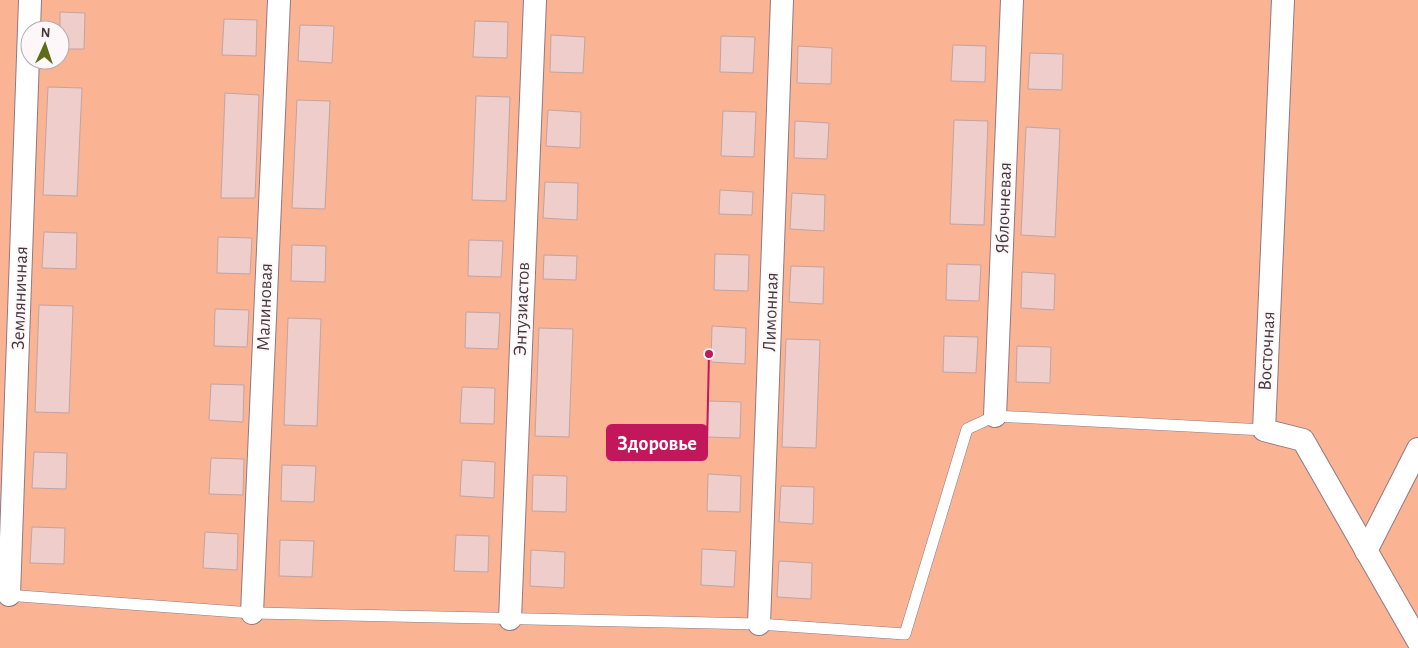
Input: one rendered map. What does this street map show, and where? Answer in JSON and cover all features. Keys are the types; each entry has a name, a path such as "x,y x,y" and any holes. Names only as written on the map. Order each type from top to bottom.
{"street":[{"name":"Земляничная","path":"5,595 30,0"},
{"name":"Малиновая","path":"252,613 279,0"},
{"name":"Энтузиастов","path":"510,619 535,0"},
{"name":"Лимонная","path":"759,624 782,0"},
{"name":"Яблочневая","path":"996,416 1012,0"},
{"name":"Восточная","path":"1264,430 1283,0"},
{"path":"1264,430 1303,440 1418,641"},
{"path":"1366,551 1418,449"}],"lane":[{"path":"5,595 252,613 759,624 905,634 967,429 996,416 1264,430"}],"shaded area":[{"path":"0,0 1418,0 1418,648 0,648"}],"building":[{"path":"60,12 85,13 84,49 70,49 70,20 60,20"},
{"path":"224,19 257,20 256,56 222,55"},
{"path":"475,21 508,22 507,58 473,57"},
{"path":"300,25 334,26 332,63 298,61"},
{"path":"551,35 585,37 583,73 550,72"},
{"path":"721,36 755,37 753,73 720,72"},
{"path":"953,45 986,46 985,82 951,81"},
{"path":"798,46 832,48 831,84 797,83"},
{"path":"1030,53 1063,54 1062,90 1028,89"},
{"path":"48,87 82,88 77,196 43,195"},
{"path":"225,93 259,95 255,198 221,198"},
{"path":"476,96 510,97 506,201 472,200"},
{"path":"297,100 330,101 325,209 292,208"},
{"path":"548,110 581,112 580,148 546,146"},
{"path":"723,111 756,112 754,157 721,156"},
{"path":"954,120 988,121 984,225 950,224"},
{"path":"795,121 829,123 827,159 794,158"},
{"path":"1026,127 1060,129 1055,237 1021,235"},
{"path":"545,182 578,183 577,220 543,218"},
{"path":"720,190 753,192 752,215 719,214"},
{"path":"792,193 825,195 824,231 790,229"},
{"path":"44,232 77,233 76,269 42,268"},
{"path":"218,237 252,238 250,274 217,273"},
{"path":"469,240 503,241 501,277 468,276"},
{"path":"292,245 326,246 325,282 291,281"},
{"path":"715,254 749,255 748,291 714,290"},
{"path":"544,255 577,256 576,280 543,279"},
{"path":"947,264 981,265 979,301 946,300"},
{"path":"791,266 824,267 823,304 789,302"},
{"path":"1022,272 1055,274 1054,310 1021,308"},
{"path":"39,305 73,306 69,413 35,412"},
{"path":"215,309 249,310 247,347 214,346"},
{"path":"466,312 500,313 498,349 465,348"},
{"path":"288,318 321,319 317,426 284,425"},
{"path":"712,326 746,328 745,364 711,362"},
{"path":"539,328 573,329 569,437 535,436"},
{"path":"944,336 978,337 976,373 943,372"},
{"path":"786,339 820,340 816,448 782,447"},
{"path":"1017,346 1051,347 1050,383 1016,382"},
{"path":"211,384 244,385 243,422 209,420"},
{"path":"462,387 495,388 494,424 460,423"},
{"path":"708,401 741,402 740,438 707,437"},
{"path":"34,452 67,453 66,489 32,488"},
{"path":"211,458 244,459 243,495 209,494"},
{"path":"462,460 495,462 494,498 460,496"},
{"path":"282,465 316,466 314,502 281,501"},
{"path":"708,474 741,476 740,512 707,511"},
{"path":"533,475 567,476 566,512 532,511"},
{"path":"781,486 814,487 813,524 779,522"},
{"path":"32,527 65,528 64,564 30,563"},
{"path":"205,532 238,534 237,570 203,568"},
{"path":"456,535 489,536 488,572 454,571"},
{"path":"280,540 314,541 312,577 279,576"},
{"path":"702,549 736,551 734,587 701,585"},
{"path":"531,550 565,552 564,588 530,586"},
{"path":"779,561 812,563 811,599 777,597"}],"place":[{"name":"Здоровье","path":"709,354"}]}
